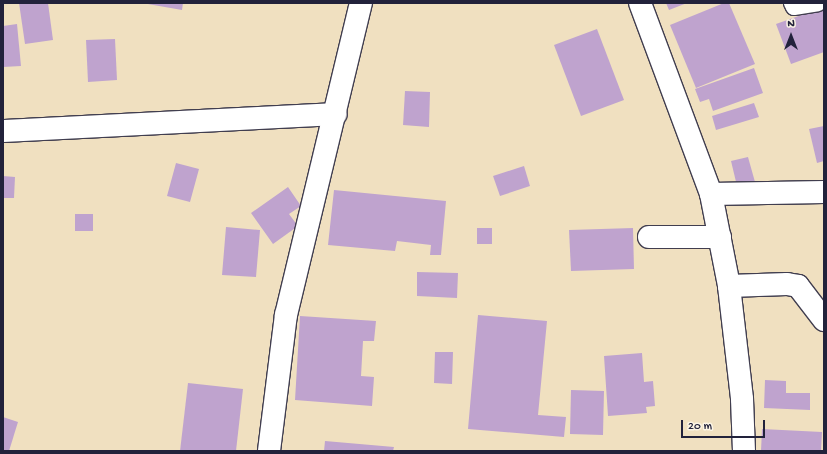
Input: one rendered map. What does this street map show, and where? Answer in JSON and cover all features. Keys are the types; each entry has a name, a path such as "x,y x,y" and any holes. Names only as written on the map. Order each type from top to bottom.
{"street":[{"path":"269,451 286,315 336,114 361,3"},
{"path":"640,3 711,194 729,286 742,400 744,451"},
{"path":"3,131 336,114"},
{"path":"711,194 824,192"},
{"path":"649,237 720,237"},
{"path":"729,286 787,284 798,286 824,320"}],"lane":[{"path":"792,3 794,7 818,3"}],"building":[{"path":"19,3 48,3 53,40 25,44"},
{"path":"142,3 183,3 182,10"},
{"path":"666,3 687,3 669,10"},
{"path":"724,3 729,3 755,64 696,88 670,25"},
{"path":"824,7 824,52 791,64 776,24"},
{"path":"17,24 21,66 3,67 3,26"},
{"path":"597,29 624,100 581,116 554,45"},
{"path":"115,39 117,80 88,82 86,40"},
{"path":"754,68 763,93 713,111 709,99 700,102 695,89"},
{"path":"405,91 430,92 429,127 403,125"},
{"path":"754,103 759,117 716,130 712,116"},
{"path":"824,126 824,161 817,163 809,129"},
{"path":"748,157 755,182 737,186 731,161"},
{"path":"176,163 199,169 190,202 167,196"},
{"path":"524,166 530,186 500,196 493,176"},
{"path":"3,176 15,177 14,198 3,198"},
{"path":"288,187 301,206 289,214 298,226 273,244 251,213"},
{"path":"334,190 446,201 441,255 430,255 431,245 397,241 395,251 328,245"},
{"path":"75,214 93,214 93,231 75,231"},
{"path":"226,227 260,230 256,277 222,275"},
{"path":"477,228 492,228 492,244 477,244"},
{"path":"633,228 634,269 571,271 569,230"},
{"path":"417,272 458,273 457,298 417,296"},
{"path":"478,315 547,321 538,415 566,417 564,437 468,429"},
{"path":"300,316 376,321 374,341 363,341 361,376 374,377 372,406 295,400"},
{"path":"435,352 453,352 452,384 434,383"},
{"path":"642,353 644,382 653,381 655,406 646,407 647,413 608,416 604,356"},
{"path":"765,380 786,381 786,393 810,393 810,410 764,408"},
{"path":"188,383 243,389 236,451 180,451"},
{"path":"571,390 604,391 603,435 570,434"},
{"path":"3,417 18,422 9,451 3,450"},
{"path":"762,429 822,432 821,451 761,451"},
{"path":"325,441 394,447 393,451 324,451"}]}
